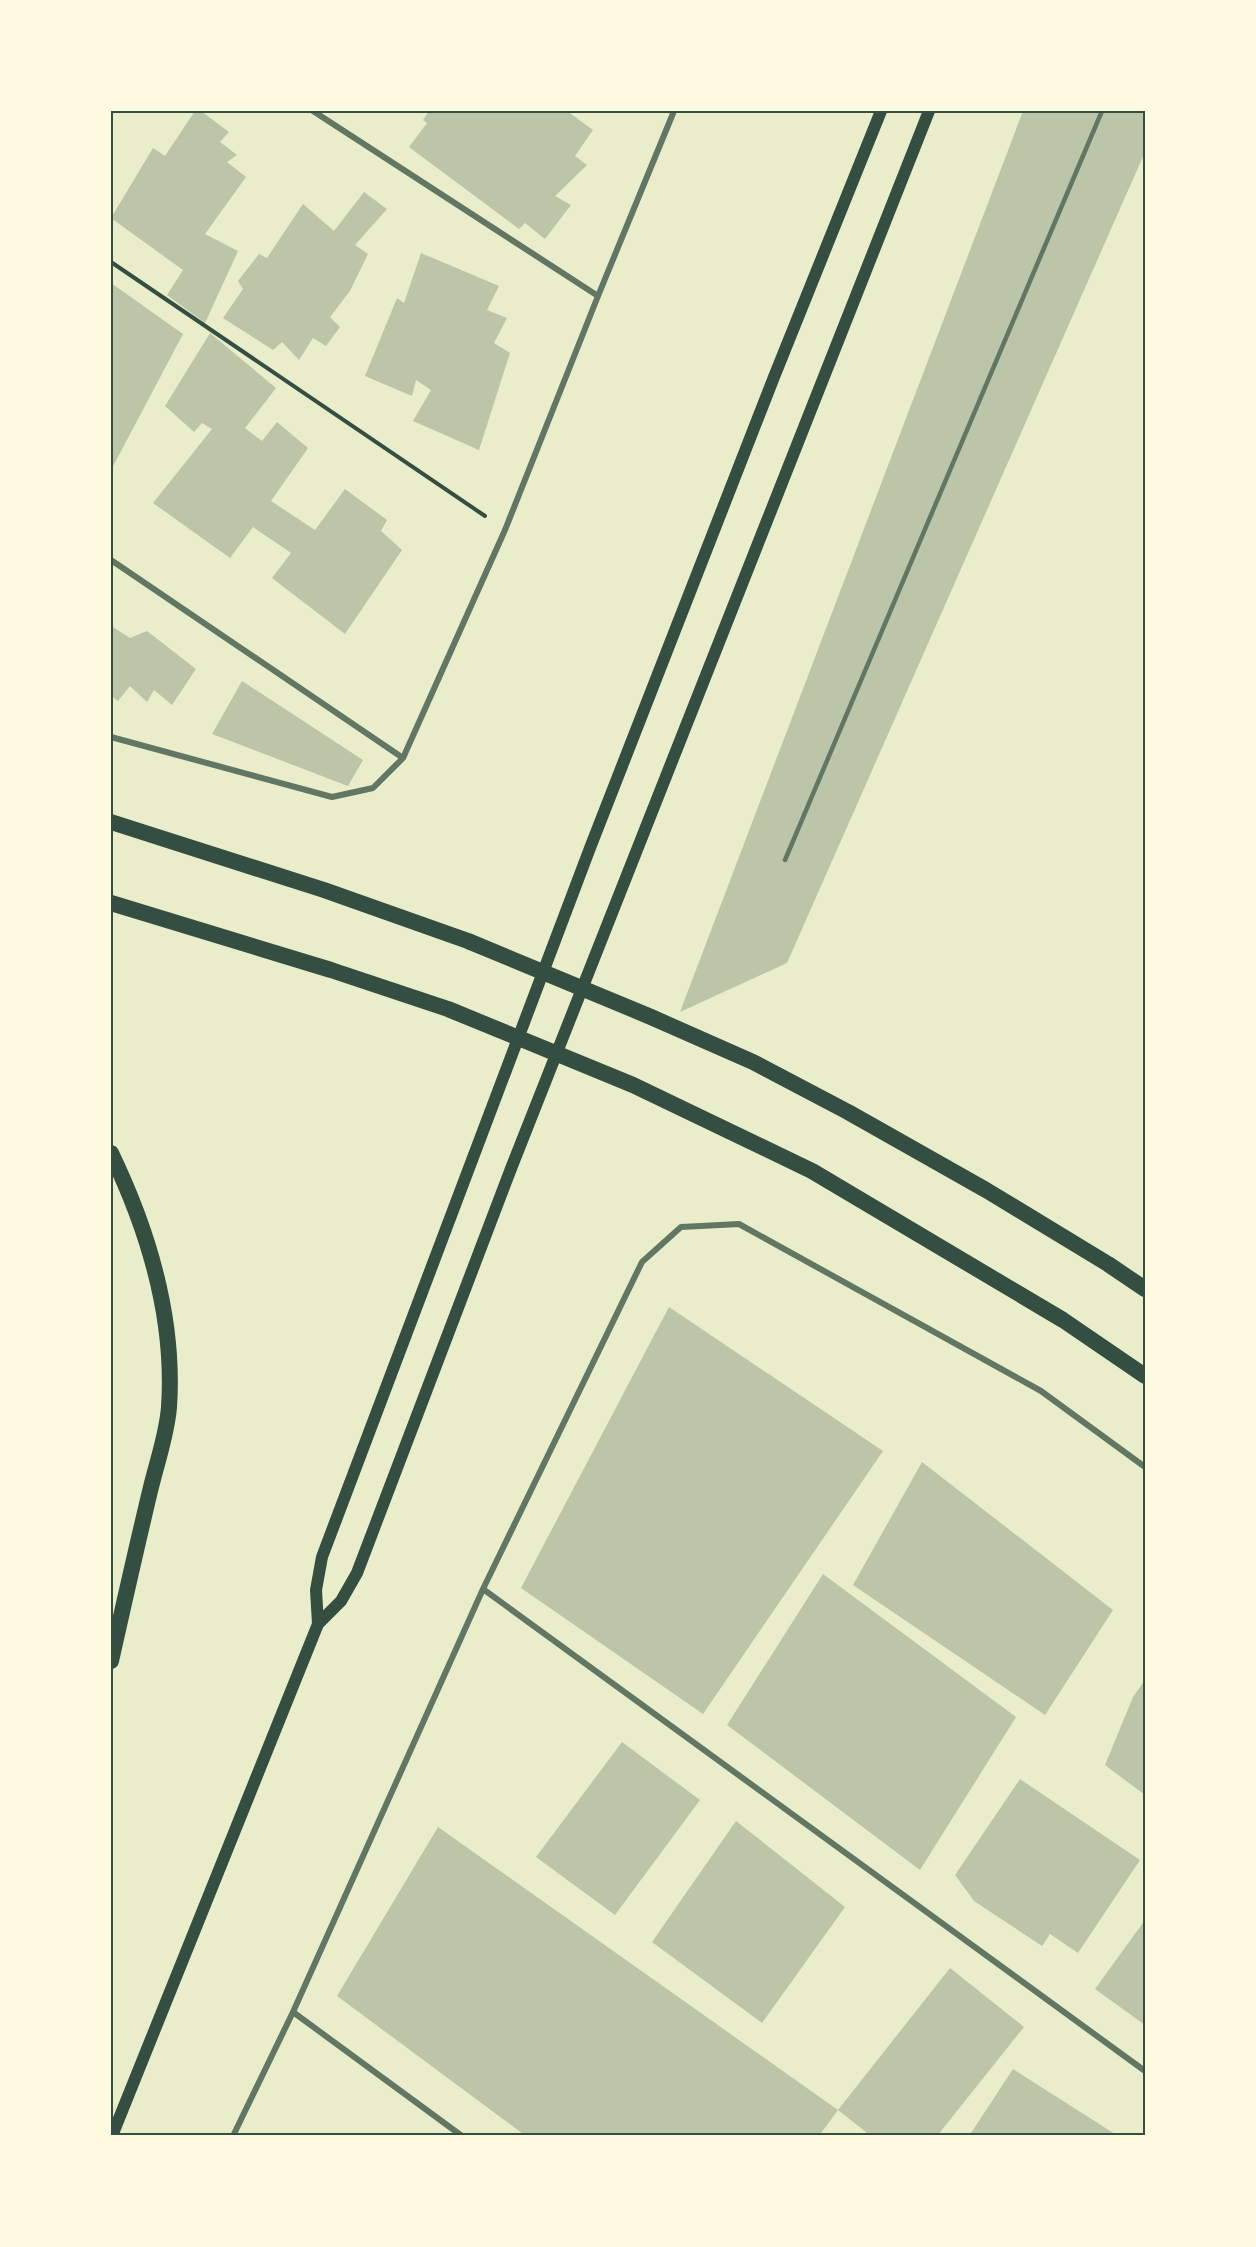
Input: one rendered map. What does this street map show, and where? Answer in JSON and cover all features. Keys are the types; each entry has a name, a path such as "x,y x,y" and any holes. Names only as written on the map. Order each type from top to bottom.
{"highway":[{"path":"111,822 324,890 468,941 753,1062 848,1112 986,1190 1145,1289"},
{"path":"111,903 331,970 447,1009 633,1085 812,1171 1063,1320 1145,1376"},
{"path":"111,1153 144,1229 156,1273 169,1364 169,1409 111,1660"}],"main road":[{"path":"318,1624 316,1590 322,1557 590,849 770,387 881,111"},
{"path":"112,2136 318,1624 341,1601 357,1573 512,1166 929,111"}],"street":[{"path":"313,111 598,296"},
{"path":"111,737 332,797 373,788 403,758 505,530 673,113 664,111"},
{"path":"111,560 403,758"},
{"path":"233,2136 293,2012 483,1589 642,1262 681,1227 739,1224 1041,1391 1145,1467"},
{"path":"483,1589 1145,2071"},
{"path":"293,2012 462,2136"}],"lane":[{"path":"785,860 1102,111"}],"path":[{"path":"111,262 505,530"}],"building":[{"path":"195,111 201,111 229,132 220,142 237,155 227,162 246,177 205,234 238,251 205,323 167,295 183,270 111,218 153,148 165,156"},
{"path":"429,111 567,111 593,130 575,156 587,165 555,196 571,205 545,239 525,223 519,229 409,147 427,123 423,120"},
{"path":"1023,111 1145,111 1145,152 787,963 680,1012"},
{"path":"364,192 387,209 355,245 368,254 350,291 330,317 340,327 326,346 313,338 299,360 282,342 273,350 223,318 243,289 238,281 259,254 267,258 303,204 334,231"},
{"path":"421,253 499,286 487,310 507,318 494,343 510,353 479,450 413,421 431,390 416,380 412,396 365,376 397,298 404,303"},
{"path":"111,283 183,334 111,470"},
{"path":"210,333 276,388 245,428 262,441 277,422 308,448 271,501 315,530 345,489 387,520 381,531 402,550 345,634 272,578 291,553 275,542 253,527 230,558 153,503 212,429 202,423 194,432 165,406"},
{"path":"111,626 130,638 147,631 196,669 172,705 154,690 147,702 130,686 118,701 111,696"},
{"path":"242,681 363,760 348,786 212,734"},
{"path":"669,1307 883,1451 703,1714 521,1588"},
{"path":"922,1462 1113,1610 1045,1715 853,1585"},
{"path":"823,1574 1016,1717 920,1870 727,1725"},
{"path":"1145,1680 1145,1795 1105,1765 1133,1697"},
{"path":"622,1742 700,1800 615,1915 536,1857"},
{"path":"1020,1779 1140,1860 1078,1953 1050,1934 1042,1946 974,1901 955,1875"},
{"path":"736,1821 845,1907 762,2023 652,1942"},
{"path":"438,1827 838,2110 819,2136 526,2136 337,1996"},
{"path":"1145,1920 1145,2025 1095,1989"},
{"path":"950,1968 1024,2027 937,2136 871,2136 838,2110"},
{"path":"1013,2069 1118,2136 969,2136"}]}
